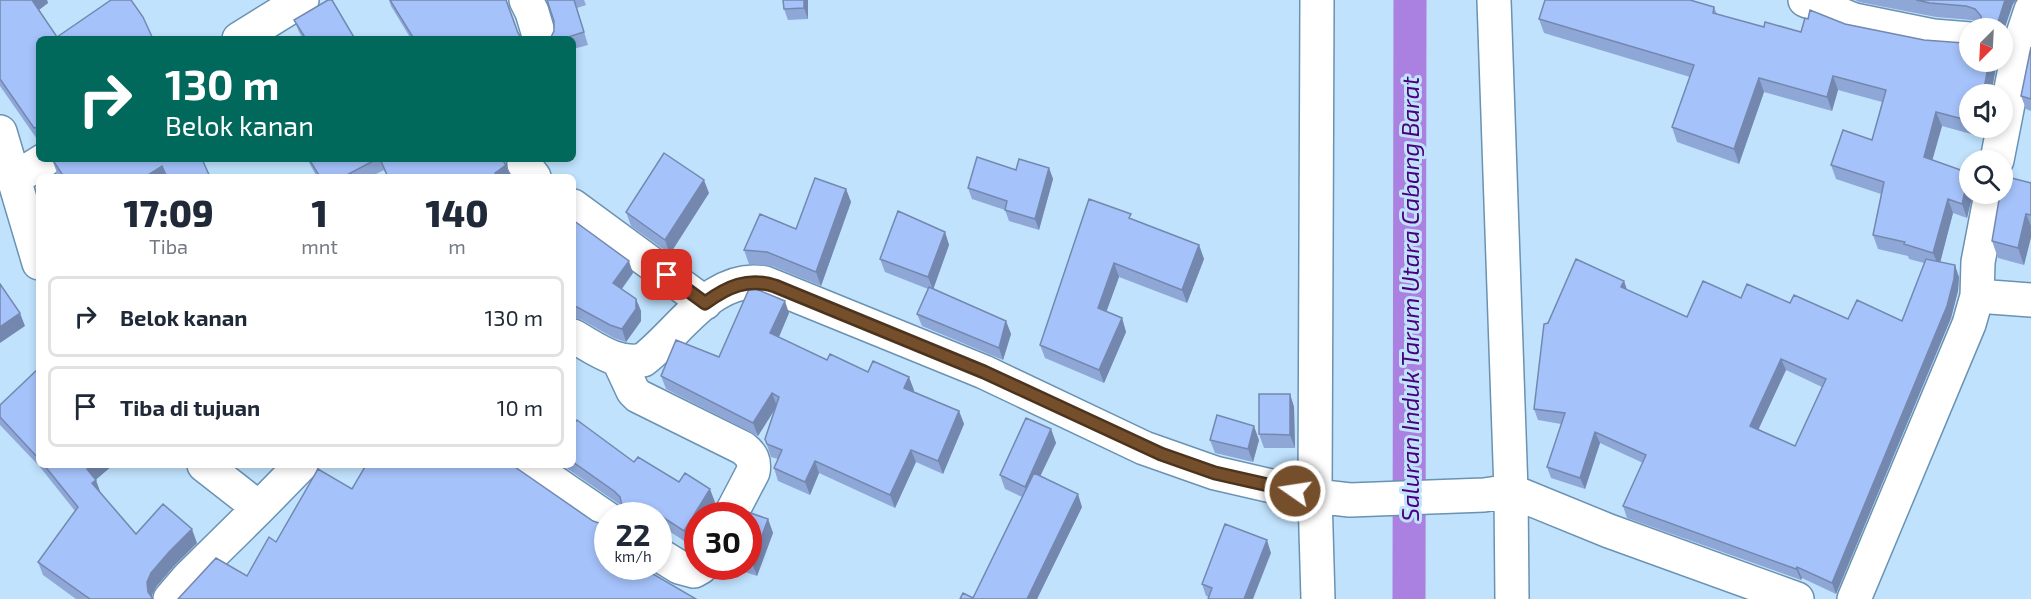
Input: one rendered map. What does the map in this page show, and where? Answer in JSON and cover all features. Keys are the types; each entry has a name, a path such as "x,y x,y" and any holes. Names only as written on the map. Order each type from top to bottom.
{"street":[{"path":"244,36 302,0"},
{"path":"526,0 539,36"},
{"path":"1317,0 1315,496 1318,599"},
{"path":"1494,0 1498,493 1512,599"},
{"path":"1804,0 1854,20 1933,36 1959,38"},
{"path":"2013,39 2031,10"},
{"path":"1998,150 2007,72"},
{"path":"0,132 36,253"},
{"path":"14,179 41,162"},
{"path":"1854,599 1969,324 1977,296 1978,262 1989,204"},
{"path":"576,208 705,303"},
{"path":"576,338 619,361 643,360 705,303 723,290 751,282 765,283 984,372 1133,443 1215,473 1315,496 1350,500 1498,493 1797,599"},
{"path":"1977,296 2031,300"},
{"path":"619,361 633,391 638,396 743,448 752,458 753,472 737,502"},
{"path":"208,468 259,508"},
{"path":"170,599 188,578 298,468"},
{"path":"533,468 594,509"}],"building":[{"path":"0,0 32,0 56,36 36,36 36,128 34,128 0,79"},
{"path":"111,0 131,0 143,17 152,36 58,36"},
{"path":"328,0 332,0 353,36 304,36 294,20"},
{"path":"390,0 506,0 520,36 412,36"},
{"path":"547,0 574,0 584,32 571,36 552,36 554,21"},
{"path":"783,0 804,0 804,8 784,9"},
{"path":"1545,0 1690,0 1714,7 1713,13 1764,27 1765,22 1801,32 1810,10 1845,24 1924,40 1959,43 1959,72 1987,72 1985,84 1959,84 1959,118 1936,112 1924,157 1959,169 1959,203 1948,199 1933,253 1904,244 1905,242 1873,235 1884,182 1831,165 1843,130 1872,140 1886,90 1833,76 1827,97 1759,78 1734,149 1672,127 1694,65 1539,19"},
{"path":"1916,0 2005,0 1999,18 1981,18 1975,9 1966,6"},
{"path":"2031,47 2031,99 2021,96"},
{"path":"664,153 704,180 665,240 626,212"},
{"path":"977,157 1016,170 1019,159 1049,168 1035,219 1005,210 1007,201 968,188"},
{"path":"54,162 203,162 209,174 166,174 162,166 150,174 62,174"},
{"path":"311,162 371,162 349,174 318,174"},
{"path":"381,162 504,162 506,165 496,174 387,174"},
{"path":"815,178 846,189 816,272 767,252 744,250 760,214 796,229"},
{"path":"2013,178 2031,183 2031,215 2026,214 2018,248 1992,241 1998,204 2013,204"},
{"path":"1089,199 1131,214 1129,218 1199,245 1182,290 1114,263 1098,308 1122,318 1099,370 1040,345"},
{"path":"898,211 945,232 928,277 880,259"},
{"path":"576,222 629,261 613,283 636,299 636,309 622,329 577,307"},
{"path":"1576,259 1624,281 1621,287 1687,317 1703,281 1741,298 1747,284 1790,303 1794,295 1848,319 1857,300 1902,321 1926,259 1955,265 1947,306 1832,583 1797,567 1796,569 1623,506 1646,455 1595,432 1580,478 1547,467 1565,413 1534,409 1544,324 1548,323","holes":["1781,359 1826,379 1795,446 1750,426"]},
{"path":"0,284 20,313 0,327"},
{"path":"929,287 1006,321 999,348 917,314"},
{"path":"749,289 756,289 785,301 770,333 827,360 830,354 868,372 873,361 909,377 904,388 959,411 938,461 911,450 890,495 815,461 805,482 774,468 782,450 767,444 765,439 779,397 772,393 753,423 661,376 676,340 719,357"},
{"path":"36,371 36,456 0,417 0,405"},
{"path":"1259,394 1290,394 1290,435 1259,434"},
{"path":"1217,415 1254,426 1248,449 1210,440"},
{"path":"1026,418 1051,429 1025,487 1000,475"},
{"path":"577,420 634,462 638,457 679,482 685,473 710,489 702,502 684,502 684,531 672,523 672,502 621,502 614,491 576,464"},
{"path":"46,468 88,468 96,480 92,483 136,534 163,504 192,529 151,573 147,582 148,592 153,599 90,599 38,562 78,507"},
{"path":"364,468 516,468 594,521 594,580 663,580 696,599 178,599 216,558 247,576 269,537 276,542 318,469 352,489"},
{"path":"1034,473 1078,494 1027,599 960,599 963,593 973,598"},
{"path":"762,517 768,519 762,536"},
{"path":"1225,524 1267,540 1244,599 1208,599 1212,588 1202,584"}],"waterway":[{"name":"Saluran Induk Tarum Utara Cabang Barat","path":"1409,599 1410,0"}],"route":[{"path":"667,275 705,303 723,290 739,284 759,281 775,286 984,372 1144,448 1215,473 1295,491"}]}
